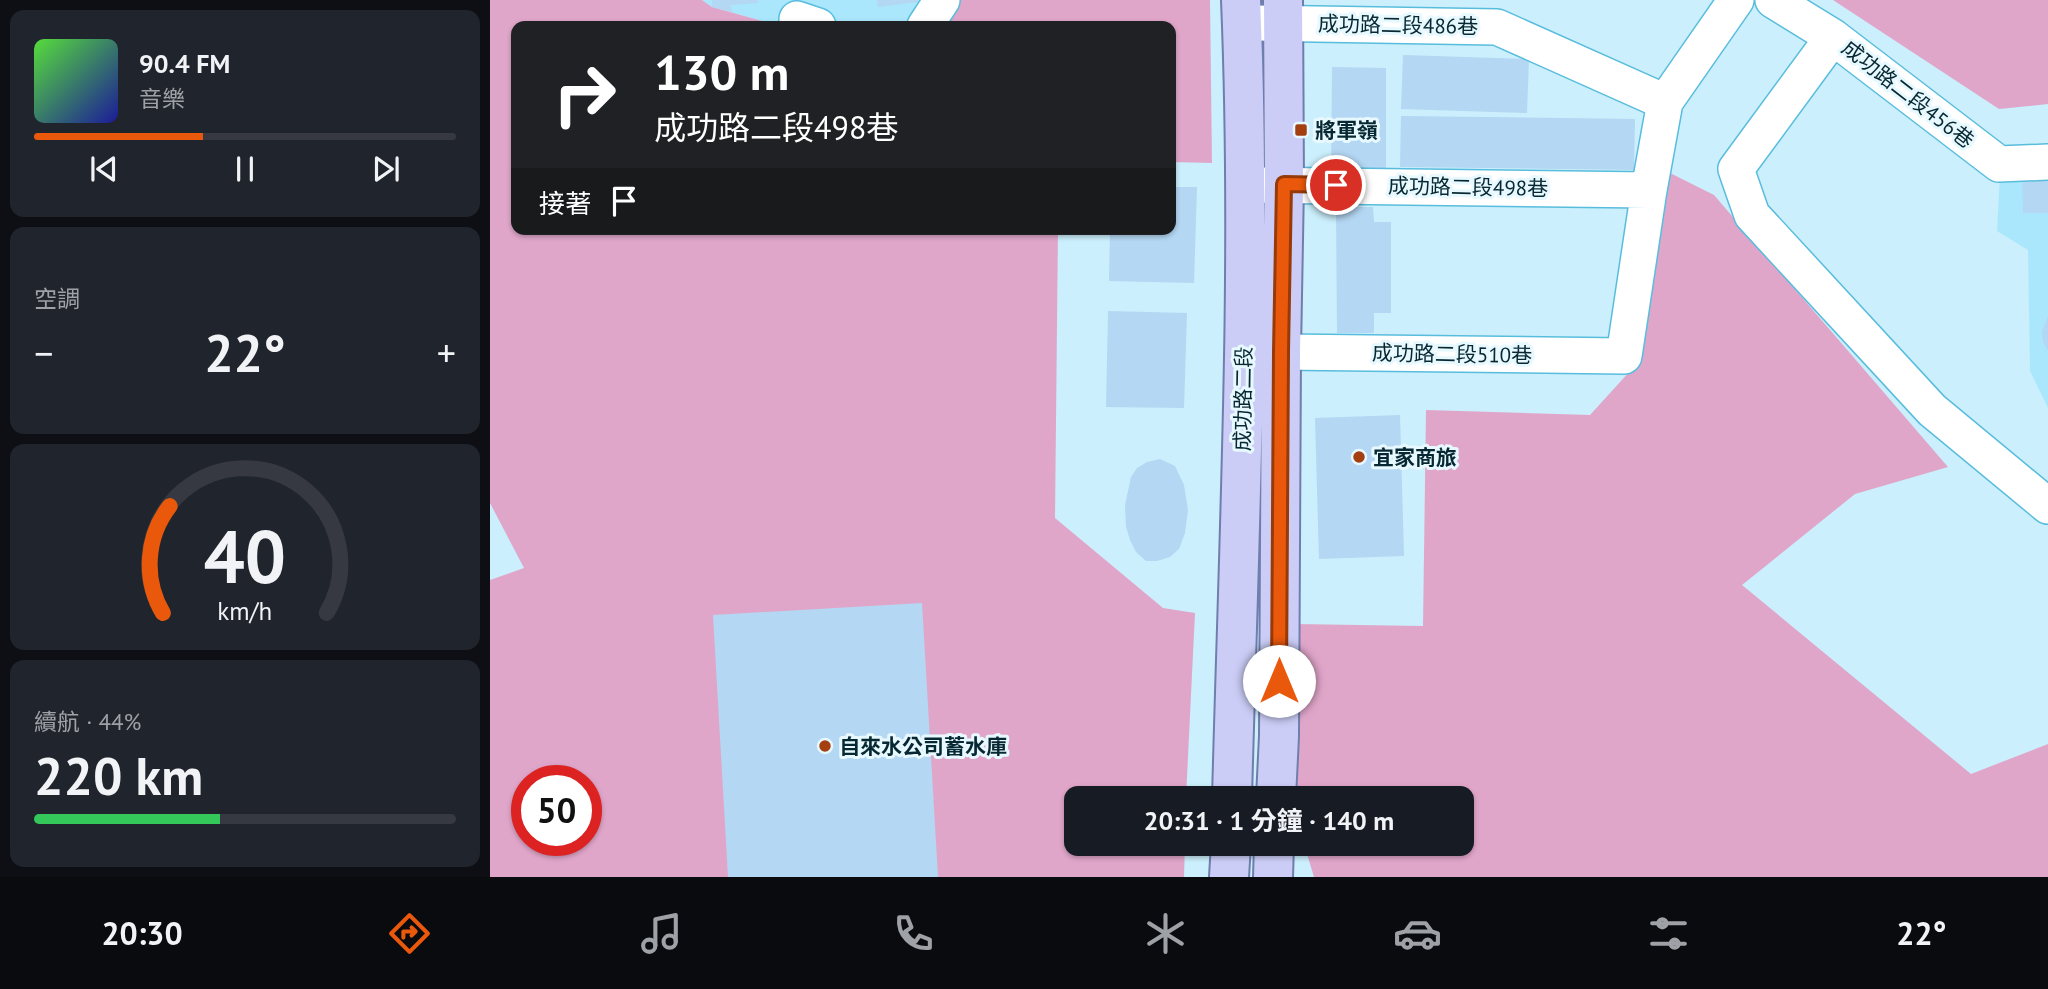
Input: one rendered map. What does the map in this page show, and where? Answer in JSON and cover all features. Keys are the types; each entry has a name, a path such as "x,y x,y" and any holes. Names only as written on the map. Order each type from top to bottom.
{"main road":[{"name":"成功路二段","path":"1232,786 1244,355 1242,11"},
{"name":"成功路二段","path":"1277,786 1284,184 1283,11"},
{"path":"1273,877 1274,856"}],"street":[{"path":"928,21 942,0"},
{"path":"1649,190 1665,102 1736,0"},
{"name":"成功路二段456巷","path":"1773,0 1833,37 1998,164 2048,162"},
{"name":"成功路二段486巷","path":"1242,11 1283,11 1497,27 1665,102"},
{"path":"1833,37 1736,169 1752,215 1932,410 2048,506"},
{"name":"成功路二段498巷","path":"1245,185 1649,190"},
{"name":"成功路二段510巷","path":"1281,352 1624,356 1649,190"}],"shaded area":[{"path":"490,0 702,0 712,7 762,21 511,21 511,235 1058,235 1055,518 1163,608 1195,613 1187,786 1064,786 1064,856 1185,856 1184,877 490,877 490,580 524,568 490,503"},
{"path":"702,0 955,0 944,21 762,21 712,7"},
{"path":"955,0 1210,0 1212,163 1176,162 1176,21 944,21"},
{"path":"1833,0 2048,0 2048,104 1999,109"},
{"path":"1660,168 1714,195 1948,467 1855,494 1742,585 1971,774 2048,744 2048,877 1314,877 1308,856 1474,856 1474,786 1290,786 1295,624 1423,626 1426,410 1590,415 1631,370"},
{"path":"2000,175 2048,175 2048,408 2030,371 2028,250 1997,231"}],"building":[{"path":"712,0 758,0 758,3 731,5 732,12 712,7"},
{"path":"877,0 918,0 918,2 878,7"},
{"path":"1403,55 1529,59 1527,113 1401,109"},
{"path":"1332,67 1386,68 1386,180 1331,179"},
{"path":"1401,116 1635,119 1634,170 1400,167"},
{"path":"2048,176 2048,213 2023,213 2022,177"},
{"path":"1176,187 1197,187 1194,283 1109,281 1110,235 1176,235"},
{"path":"1336,207 1373,207 1374,222 1391,222 1391,313 1374,313 1374,333 1337,333"},
{"path":"1108,311 1187,313 1184,408 1106,407"},
{"path":"2048,316 2048,351 2042,332"},
{"name":"宜家商旅","path":"1400,415 1404,556 1319,559 1315,418"},
{"path":"1160,459 1175,466 1184,485 1188,510 1185,533 1179,549 1170,557 1146,561 1136,552 1130,540 1126,527 1125,505 1131,477 1137,468"},
{"name":"自來水公司蓄水庫","path":"922,603 938,877 728,877 713,615"}],"place":[{"name":"將軍嶺","path":"1301,130"},
{"name":"宜家商旅","path":"1359,457"},
{"name":"自來水公司蓄水庫","path":"825,746"}],"route":[{"path":"1279,681 1284,184 1336,185"}]}
